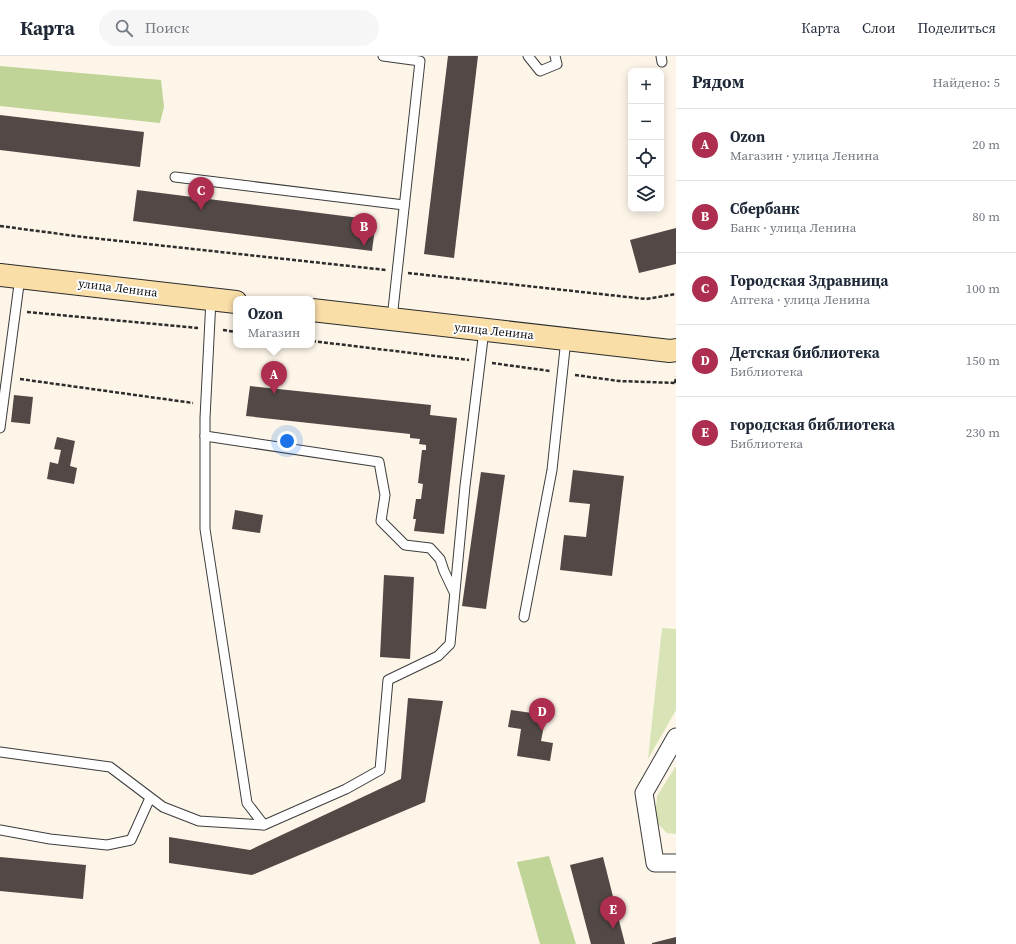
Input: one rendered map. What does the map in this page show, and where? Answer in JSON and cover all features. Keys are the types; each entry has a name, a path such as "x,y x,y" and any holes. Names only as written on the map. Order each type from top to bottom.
{"street":[{"name":"улица Ленина","path":"10,276 233,302"},
{"name":"улица Ленина","path":"315,310 670,351 676,350"},
{"path":"676,737 644,793 655,863 676,863"}],"lane":[{"path":"383,56 420,58 392,319"},
{"path":"528,56 540,71 557,64 555,56"},
{"path":"175,177 404,205"},
{"path":"0,428 16,311 10,276"},
{"path":"211,299 205,405 206,537 247,803 264,826"},
{"path":"0,752 110,767 163,807 199,821 264,826 346,789 380,770 388,680 438,656 450,644 465,486 484,330"},
{"path":"524,617 552,470 566,339"},
{"path":"205,436 379,462 385,495 380,521 405,545 430,548 440,559 455,593"},
{"path":"0,830 50,839 107,845 131,840 150,798"}],"path":[{"path":"0,226 83,237 646,299 676,294"},
{"path":"16,311 233,332"},
{"path":"7,377 205,405"},
{"path":"675,383 676,377"}],"green space":[{"path":"0,66 161,80 164,107 160,123 0,106"},
{"path":"662,628 676,629 676,710 648,759"},
{"path":"676,766 676,834 667,833 655,821 657,796"},
{"path":"549,856 576,944 540,944 517,862"}],"building":[{"path":"448,56 478,56 454,258 424,254"},
{"path":"0,115 144,132 140,167 0,150"},
{"path":"137,190 376,220 372,251 133,221"},
{"path":"676,228 676,264 639,273 630,240"},
{"path":"250,386 431,405 430,415 457,418 444,534 414,531 416,519 413,519 416,499 421,499 423,484 418,483 422,450 426,450 426,445 419,444 420,439 410,438 410,434 246,416"},
{"path":"14,395 33,397 30,424 11,422"},
{"path":"57,437 75,441 70,466 77,468 74,484 47,479 50,462 58,464 61,450 54,449"},
{"path":"573,470 624,476 612,576 560,570 564,535 586,537 590,504 569,502"},
{"path":"481,472 505,475 486,609 462,606"},
{"path":"235,510 263,515 260,533 232,529"},
{"path":"384,575 414,577 410,659 380,657"},
{"path":"408,698 443,701 425,802 252,875 169,863 169,837 250,850 401,779"},
{"path":"511,710 546,715 541,741 553,743 550,761 517,756 521,729 508,727"},
{"path":"0,857 86,865 83,899 0,891"},
{"path":"603,857 625,944 591,944 570,865"},
{"path":"676,937 676,944 652,944 652,943"}],"place":[{"name":"Городская Здравница","path":"201,210"},
{"name":"Сбербанк","path":"364,246"},
{"name":"Ozon","path":"274,394"},
{"name":"Детская библиотека","path":"542,731"},
{"name":"городская библиотека","path":"613,929"}]}
